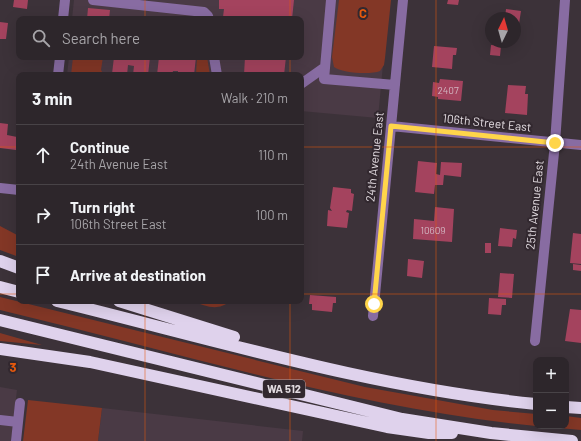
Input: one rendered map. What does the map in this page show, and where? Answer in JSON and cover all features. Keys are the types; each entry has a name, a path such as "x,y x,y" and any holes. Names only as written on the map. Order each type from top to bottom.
{"highway":[{"path":"0,261 16,267"},
{"path":"0,287 16,291"},
{"name":"WA 512","path":"69,304 332,370 466,396 533,404"},
{"path":"127,304 332,370"},
{"name":"WA 512","path":"0,320 402,419 491,434 572,441"},
{"path":"0,348 90,362 387,427 429,433 491,434"},
{"path":"569,407 581,408"}],"street":[{"path":"63,16 65,0"},
{"path":"93,0 204,12 208,16"},
{"path":"331,0 324,79 395,85"},
{"name":"24th Avenue East","path":"372,316 403,0"},
{"name":"25th Avenue East","path":"535,341 555,143 565,0"},
{"path":"58,72 60,60"},
{"path":"214,60 216,72"},
{"path":"304,82 325,67"},
{"name":"106th Street East","path":"391,126 581,145"},
{"path":"0,188 16,190"},
{"path":"16,441 20,403"},
{"path":"0,420 18,422"}],"shaded area":[{"path":"74,0 389,0 378,118 304,111 304,72 67,72 69,60 304,60 304,16 72,16"},
{"path":"339,0 391,0 384,65 380,71 356,73 343,71 334,67 332,57"},
{"path":"73,60 103,60 101,70 102,72 71,72"},
{"path":"197,60 208,60 210,72 196,72"},
{"path":"0,226 16,234 16,256 0,250"},
{"path":"0,297 16,301 16,304 28,304 365,387 493,410 533,414 533,426 468,418 333,392 266,377 0,310"},
{"path":"201,304 225,304 216,307"},
{"path":"0,333 42,345 0,341"},
{"path":"0,387 17,390 11,441 0,441"},
{"path":"28,400 102,408 98,441 23,441"},
{"path":"102,408 303,431 302,441 98,441"},
{"path":"569,416 581,418 581,430 569,429"}],"building":[{"path":"14,0 28,0 27,9 13,7"},
{"path":"219,0 294,0 292,16 223,16 224,9 219,9"},
{"path":"448,0 459,0 458,5 447,4"},
{"path":"88,8 110,10 109,16 87,16"},
{"path":"506,9 521,11 521,12 506,12"},
{"path":"0,22 8,23 6,39 0,39"},
{"path":"434,46 457,48 456,55 453,55 452,69 432,67"},
{"path":"491,48 501,48 500,56 490,55"},
{"path":"114,60 150,60 148,72 133,72 134,66 128,65 127,72 112,72"},
{"path":"159,60 196,60 194,72 157,72"},
{"path":"245,60 286,60 284,72 244,72"},
{"path":"440,79 463,81 461,101 438,99 438,97 432,96 433,82 439,83"},
{"path":"508,85 526,86 525,94 528,94 527,115 505,113"},
{"path":"0,123 8,124 7,135 16,137 16,150 0,148"},
{"path":"418,161 437,163 436,174 440,175 441,162 462,163 461,177 444,175 443,185 435,185 434,194 415,192"},
{"path":"333,187 351,189 351,193 354,194 352,211 347,210 346,212 349,213 347,228 327,226 328,210 332,211 330,208"},
{"path":"435,207 454,209 452,242 413,239 414,219 434,221"},
{"path":"500,228 517,230 516,239 513,238 512,247 498,246"},
{"path":"573,233 581,234 581,264 570,263"},
{"path":"485,243 491,243 491,253 485,253"},
{"path":"408,259 424,261 422,278 407,276"},
{"path":"573,264 581,265 581,271 573,270"},
{"path":"500,273 514,274 512,298 498,297"},
{"path":"310,295 336,297 336,303 333,303 332,312 312,310 312,304 309,304"},
{"path":"489,298 506,299 506,305 502,305 501,315 488,314"},
{"path":"570,309 581,310 581,343 565,341"}],"route":[{"path":"374,304 391,126 555,143"}]}
